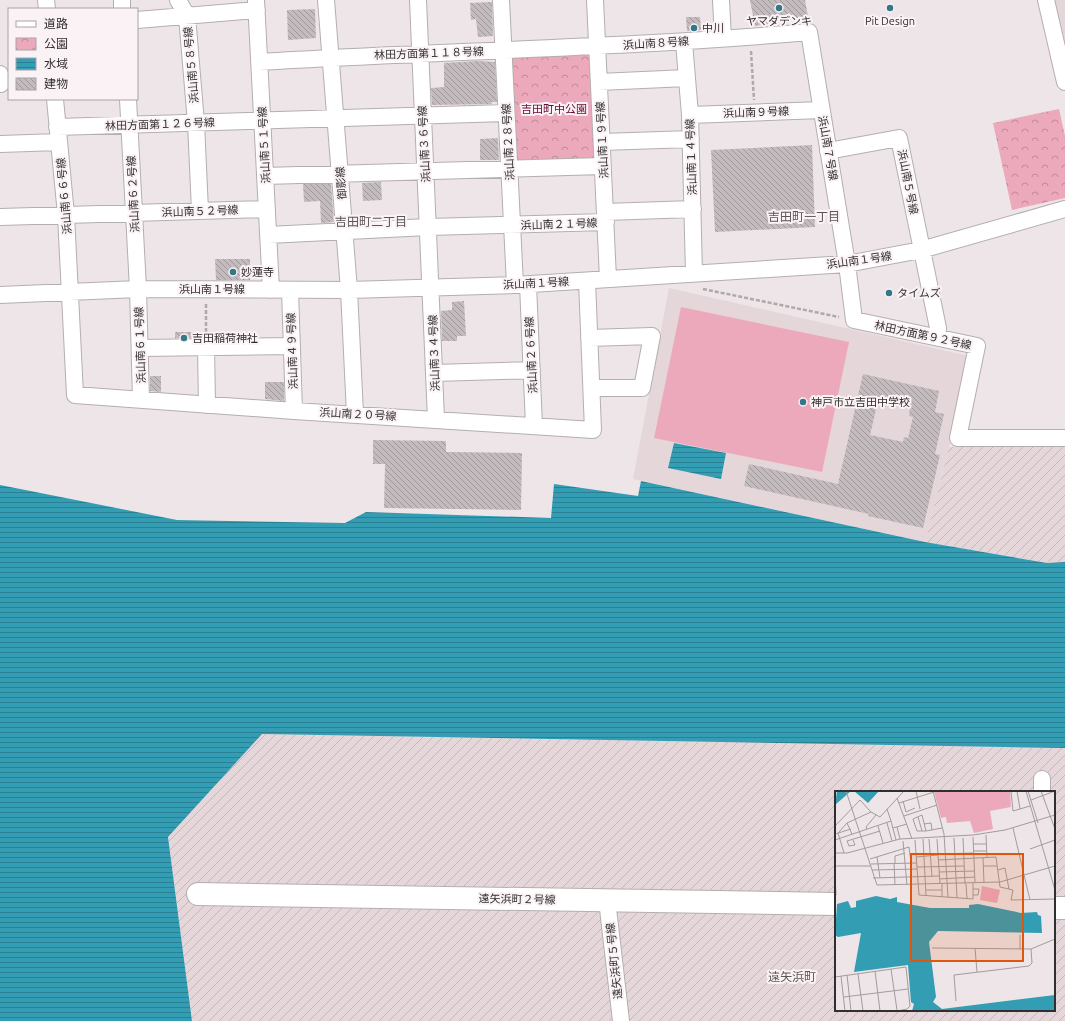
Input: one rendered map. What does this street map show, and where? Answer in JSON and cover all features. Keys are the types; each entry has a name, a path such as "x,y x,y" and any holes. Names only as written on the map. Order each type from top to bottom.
{"street":[{"path":"178,0 187,16"},
{"name":"御影線","path":"326,0 349,290 355,414"},
{"name":"浜山南３６号線","path":"418,0 431,287"},
{"name":"浜山南２８号線","path":"501,0 512,225 521,284"},
{"name":"浜山南１９号線","path":"595,0 608,279"},
{"path":"721,0 723,39"},
{"path":"1046,0 1065,82"},
{"path":"138,20 187,16 256,5"},
{"name":"浜山南５１号線","path":"256,5 271,290"},
{"name":"浜山南５８号線","path":"187,16 196,123 200,210"},
{"name":"浜山南８号線","path":"598,47 809,32"},
{"name":"浜山南７号線","path":"809,32 847,264 854,320"},
{"name":"浜山南１４号線","path":"684,42 690,115 695,280"},
{"name":"林田方面第１１８号線","path":"259,62 503,50 598,47"},
{"path":"600,82 687,78"},
{"name":"浜山南６６号線","path":"55,100 66,215 71,293"},
{"name":"浜山南６２号線","path":"128,100 138,289"},
{"name":"浜山南９号線","path":"690,115 821,110"},
{"name":"林田方面第１２６号線","path":"0,144 129,125 506,113"},
{"name":"浜山南５号線","path":"828,151 899,138 921,250"},
{"path":"602,142 691,139"},
{"path":"265,176 603,166"},
{"name":"浜山南５２号線","path":"0,217 267,209"},
{"name":"浜山南２１号線","path":"268,235 428,227 512,225 693,209"},
{"name":"浜山南１号線","path":"0,295 138,289 349,290 521,284 608,279 695,280 847,264 921,250 1065,209"},
{"path":"921,250 938,328 937,337"},
{"name":"浜山南２０号線","path":"71,293 75,395 593,430 587,280"},
{"name":"浜山南２６号線","path":"521,284 532,370 534,426"},
{"name":"浜山南３４号線","path":"431,287 436,419"},
{"name":"浜山南６１号線","path":"138,289 141,400"},
{"name":"浜山南４９号線","path":"290,290 294,411"},
{"name":"林田方面第９２号線","path":"854,320 977,346 958,438 1065,438"},
{"path":"589,338 652,336 642,388 592,388"},
{"path":"140,348 292,346"},
{"path":"206,348 207,405"},
{"path":"434,373 532,370"},
{"name":"遠矢浜町２号線","path":"198,894 835,904"},
{"name":"遠矢浜町５号線","path":"607,900 620,1021"}],"path":[{"path":"750,37 754,112"},
{"path":"506,113 601,110"},
{"path":"695,280 854,320"},
{"path":"206,289 206,348"}],"shaded area":[{"path":"1051,0 1065,0 1065,48"},
{"name":"神戸市立吉田中学校","path":"669,288 969,356 949,447 925,542 633,479"},
{"path":"1065,444 1065,562 1048,563 925,542 949,447"},
{"path":"261,734 1065,748 1065,1021 192,1021 168,837"}],"green space":[{"name":"吉田町中公園","path":"591,51 599,166 515,165 509,56"},
{"path":"1059,109 1065,136 1065,198 1012,210 993,123"},
{"path":"681,307 849,342 822,472 654,438"}],"water":[{"path":"674,443 726,453 721,479 668,468"},
{"path":"641,481 925,542 1047,563 1065,562 1065,748 262,734 168,837 192,1021 0,1021 0,485 177,520 345,523 366,512 551,518 554,484 638,496"}],"building":[{"name":"ヤマダデンキ","path":"750,0 805,0 808,16 755,26"},
{"path":"492,2 493,36 478,37 476,19 471,20 470,3"},
{"path":"315,9 316,38 288,40 287,10"},
{"path":"686,17 700,17 701,30 687,31"},
{"path":"478,61 495,62 497,102 491,102 492,104 432,105 431,88 444,87 444,63"},
{"path":"498,138 499,160 480,160 480,139"},
{"path":"812,145 815,227 715,232 711,150"},
{"path":"381,182 382,200 363,201 362,183"},
{"path":"303,184 331,184 334,222 321,223 320,201 304,202"},
{"name":"妙蓮寺","path":"215,259 250,259 250,280 216,280"},
{"path":"464,301 466,336 457,336 457,341 442,341 441,311 452,310 452,302"},
{"path":"175,332 193,332 193,338 175,338"},
{"path":"863,374 939,391 935,412 944,414 935,454 940,455 923,528 868,516 869,514 744,486 749,464 838,484","holes":["887,402 910,407 909,416 913,417 908,438 904,437 903,442 870,435 877,405 886,407"]},
{"path":"150,376 161,376 161,392 150,391"},
{"path":"265,382 284,382 284,401 265,399"},
{"path":"373,440 446,441 446,452 522,453 521,510 384,508 385,464 373,464"}],"place":[{"name":"ヤマダデンキ","path":"779,8"},
{"name":"Pit Design","path":"890,8"},
{"name":"中川","path":"694,28"},
{"name":"妙蓮寺","path":"233,272"},
{"name":"タイムズ","path":"889,293"},
{"name":"吉田稲荷神社","path":"184,338"},
{"name":"神戸市立吉田中学校","path":"803,402"}],"district":[{"name":"吉田町一丁目","path":"804,216"},
{"name":"吉田町二丁目","path":"371,221"},
{"name":"遠矢浜町","path":"792,976"}]}
